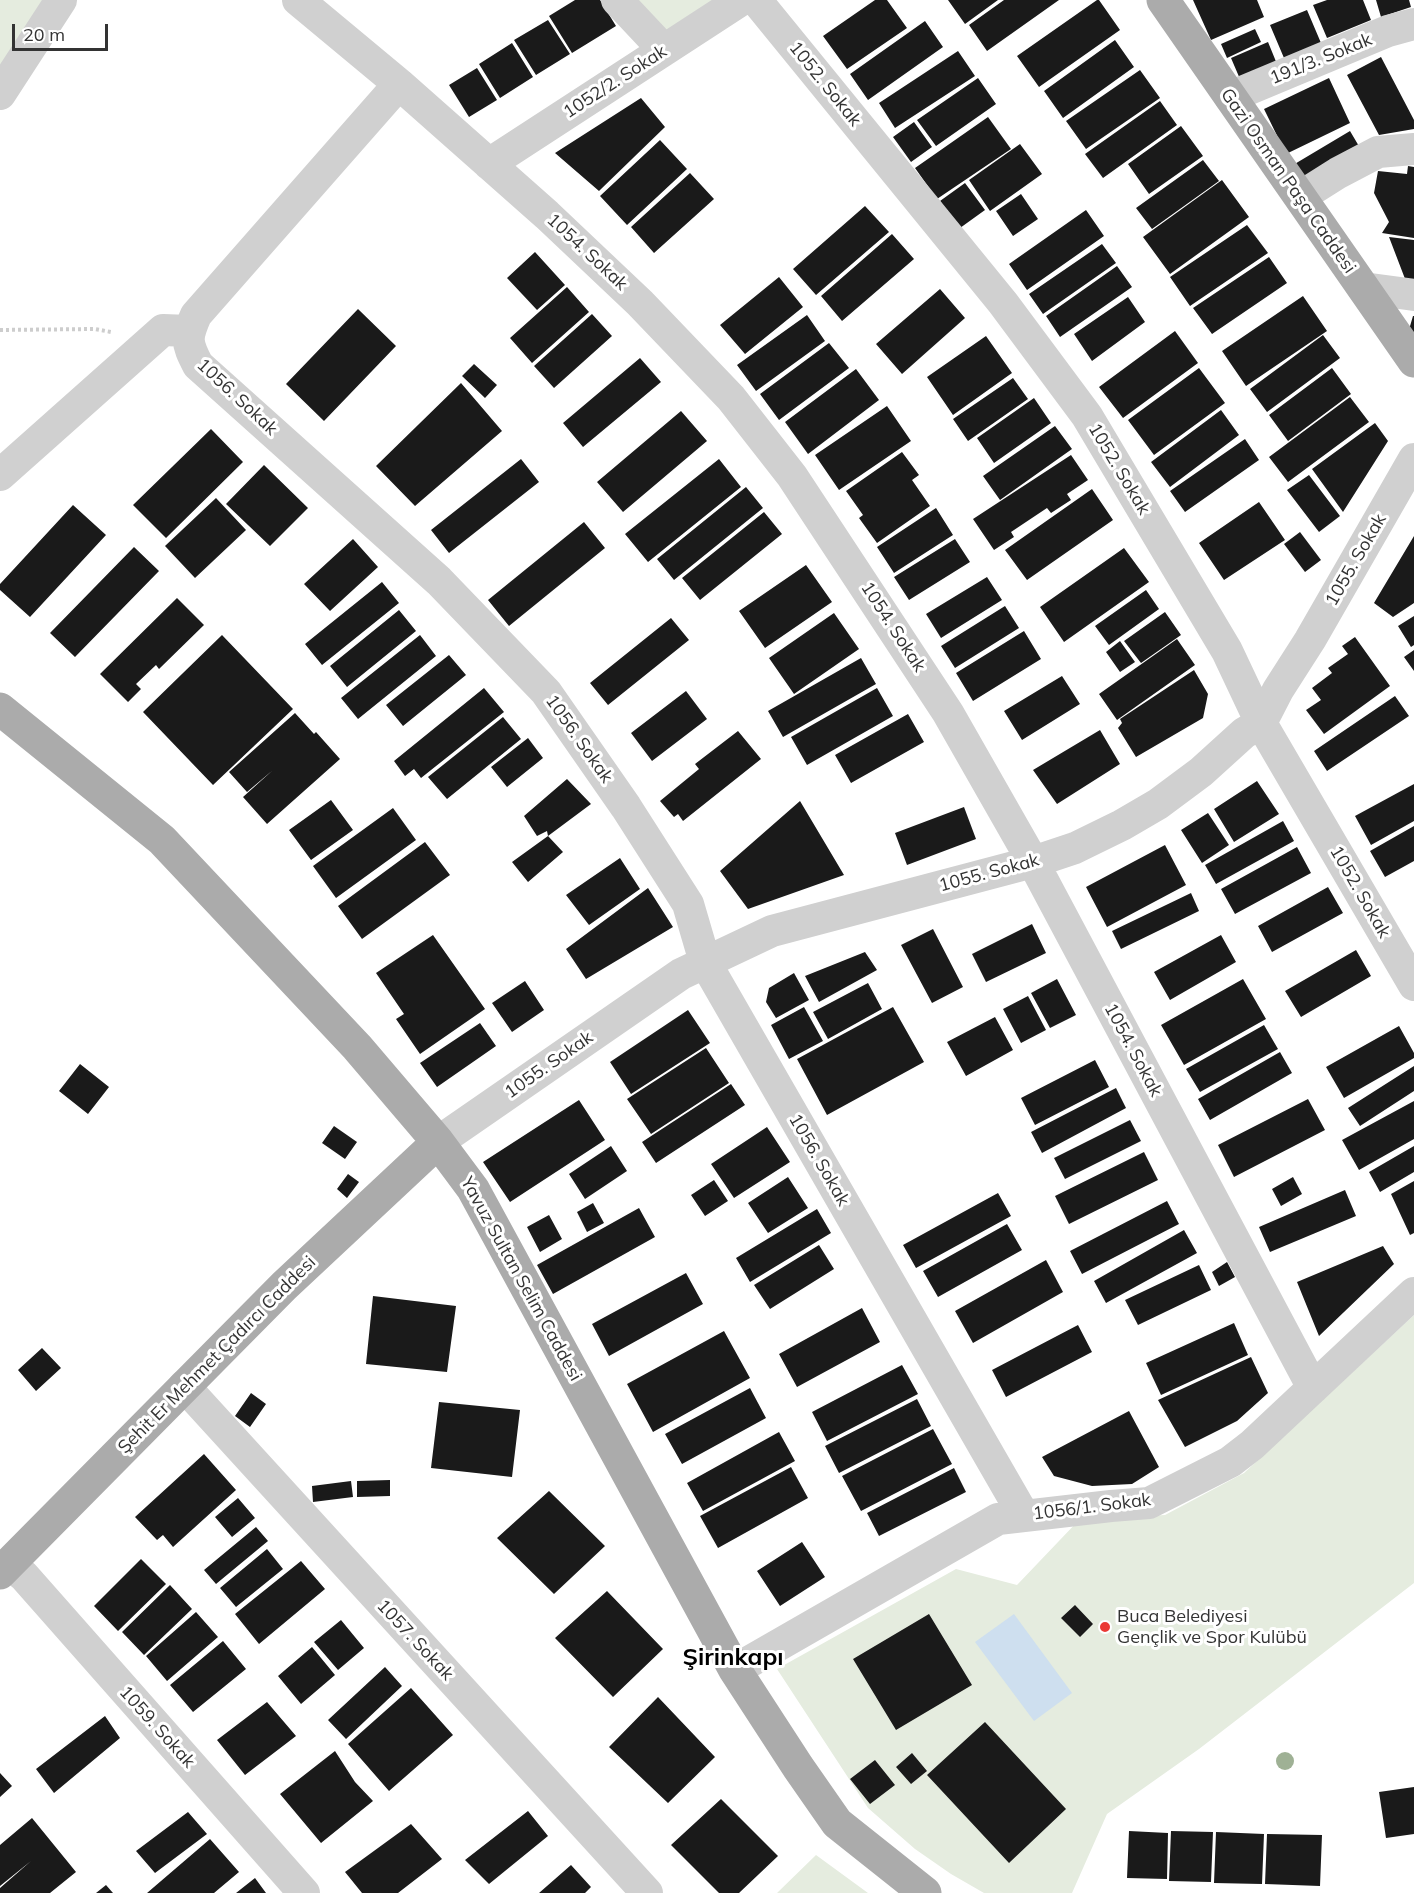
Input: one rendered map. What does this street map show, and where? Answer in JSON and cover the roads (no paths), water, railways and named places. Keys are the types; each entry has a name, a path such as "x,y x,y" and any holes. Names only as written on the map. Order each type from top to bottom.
{"main road":[{"name":"Gazi Osman Paşa Caddesi","path":"1163,0 1414,361"},
{"name":"Yavuz Sultan Selim Caddesi","path":"0,709 162,840 357,1047 438,1142 473,1189 735,1670 837,1822 925,1893"},
{"name":"Şehit Er Mehmet Çadırcı Caddesi","path":"4,1568 284,1286 438,1142"}],"street":[{"path":"0,94 61,0"},
{"name":"1054. Sokak","path":"298,0 399,84 547,215 640,303 730,398 792,476 948,713 1033,862 1313,1388"},
{"path":"617,0 664,50"},
{"name":"1052/2. Sokak","path":"489,164 741,0"},
{"name":"1052. Sokak","path":"756,0 1003,303 1088,416 1227,651 1261,723 1414,985"},
{"name":"191/3. Sokak","path":"1230,97 1388,31 1414,24"},
{"path":"0,475 163,330 189,331 195,315 399,84"},
{"path":"1300,197 1378,152 1414,149"},
{"path":"1363,288 1414,295"},
{"name":"1056. Sokak","path":"189,331 189,347 198,365 439,580 546,692 626,807 688,904 705,962 1024,1516"},
{"name":"1055. Sokak","path":"438,1142 681,974 705,962 772,931 1033,862 1075,848 1158,804 1201,772 1244,733 1261,723 1278,690 1316,630 1414,459"},
{"name":"1056/1. Sokak","path":"735,1670 998,1519 1149,1503 1230,1462 1252,1445 1414,1293"},
{"name":"1057. Sokak","path":"184,1386 647,1893"},
{"name":"1059. Sokak","path":"4,1568 24,1576 304,1893"}],"water":[{"path":"1014,1614 1072,1693 1034,1721 975,1642"}],"place":[{"name":"Buca Belediyesi Gençlik ve Spor Kulübü","path":"1105,1627"}],"district":[{"name":"Şirinkapı","path":"733,1658"}]}
